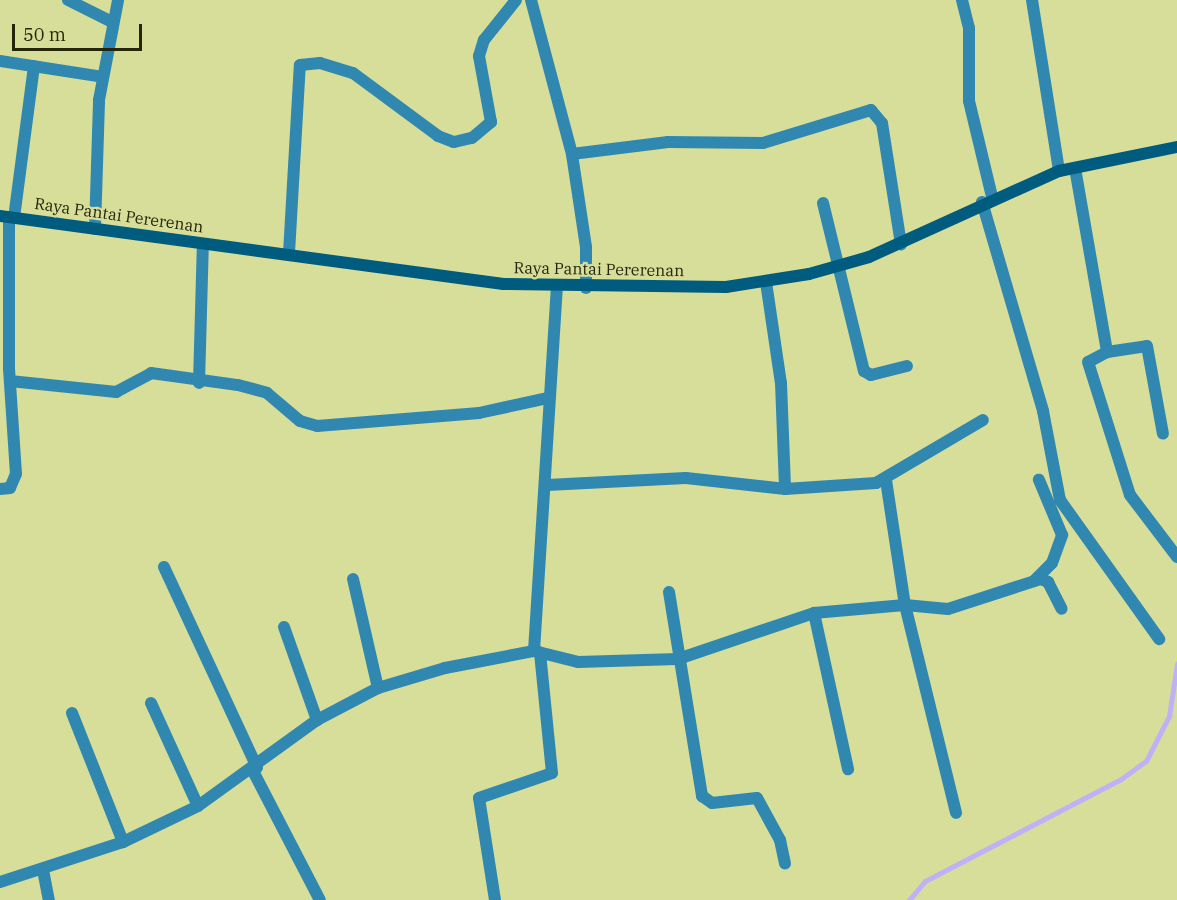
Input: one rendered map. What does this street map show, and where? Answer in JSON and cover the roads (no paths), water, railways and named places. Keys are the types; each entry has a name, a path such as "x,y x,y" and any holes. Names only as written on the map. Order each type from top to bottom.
{"street":[{"path":"68,0 112,22"},
{"path":"95,229 103,77 118,0"},
{"path":"289,253 300,65 320,63 353,73 438,136 454,142 472,138 491,122 479,57 484,40 516,0"},
{"path":"531,0 572,154 586,247 586,288"},
{"path":"962,0 969,28 969,101 987,200 1044,411 1060,500 1159,639"},
{"path":"1032,0 1059,171"},
{"path":"0,61 103,77"},
{"path":"0,489 10,488 16,474 6,373 8,217 34,66"},
{"path":"572,154 668,142 763,143 872,110 882,123 901,245"},
{"name":"Raya Pantai Pererenan","path":"8,217 557,287 766,282 841,266 901,245 987,200 1059,171 1177,147"},
{"path":"1075,168 1107,352"},
{"path":"824,203 841,266 864,371 871,375 907,366"},
{"path":"199,383 202,243"},
{"path":"766,282 781,383 785,489"},
{"path":"495,900 479,798 552,773 537,652 547,485 548,399 557,287"},
{"path":"1163,434 1147,346 1107,352 1088,362 1130,495 1177,557"},
{"path":"6,373 116,392 152,373 199,383 256,388 300,421 317,426 479,413 548,399"},
{"path":"547,485 686,478 785,489 834,489 886,480 983,420"},
{"path":"886,480 905,605 956,813"},
{"path":"0,882 43,870 123,842 198,806 255,769 317,720 378,688 445,668 537,652 578,662 678,659 814,613 905,605 948,609 1034,580 1052,563 1062,535 1039,480"},
{"path":"164,567 255,769 320,900"},
{"path":"354,579 378,688"},
{"path":"1034,580 1048,582 1062,609"},
{"path":"669,592 678,659 702,796 712,803 757,798 780,840 785,863"},
{"path":"814,613 848,769"},
{"path":"284,627 317,720"},
{"path":"152,703 198,806"},
{"path":"72,713 123,842"},
{"path":"43,870 49,900"}],"waterway":[{"path":"909,900 925,881 1121,779 1146,761 1169,716 1177,664"}]}
